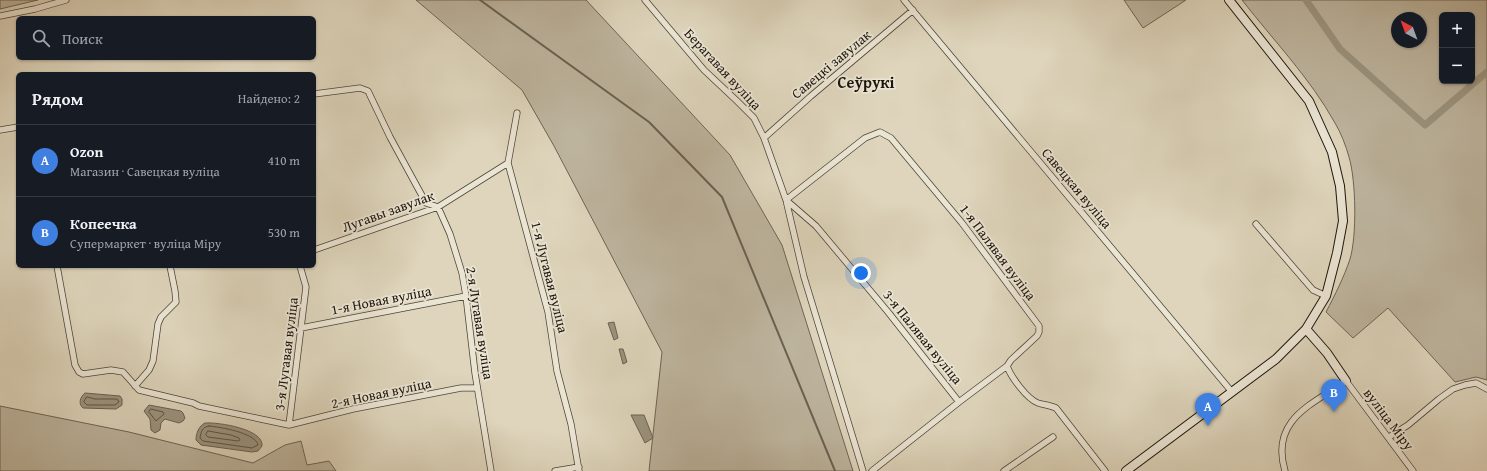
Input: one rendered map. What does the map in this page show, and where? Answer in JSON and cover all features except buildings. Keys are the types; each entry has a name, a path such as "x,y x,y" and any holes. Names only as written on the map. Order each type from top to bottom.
{"street":[{"path":"0,16 35,9 66,0"},
{"name":"Берагавая вуліца","path":"645,0 704,70 754,118 764,138 786,200 804,277 863,471"},
{"name":"Савецкая вуліца","path":"904,0 1232,392"},
{"path":"1126,471 1151,454 1276,359 1306,329 1326,296 1337,254 1343,220 1340,186 1332,152 1309,101 1229,0"},
{"name":"Савецкі завулак","path":"764,138 811,96 913,10"},
{"path":"316,94 360,88 368,91 390,137 426,203 438,207"},
{"name":"1-я Лугавая вуліца","path":"517,113 508,163 548,312 557,371 571,424 579,469"},
{"path":"0,130 16,127"},
{"name":"1-я Палявая вуліца","path":"786,200 865,138 880,132 891,138 962,223 1039,326 1037,336 1011,360 1007,366"},
{"name":"Лугавы завулак","path":"316,249 438,207 508,163"},
{"name":"3-я Палявая вуліца","path":"786,200 816,226 888,312 959,402"},
{"name":"2-я Лугавая вуліца","path":"438,207 450,234 462,273 477,388 491,471"},
{"path":"1256,224 1313,290 1326,296"},
{"path":"56,268 75,365 79,372 83,374 111,370 123,372 135,386 149,370 153,361 158,324 161,317 176,302 170,268"},
{"name":"3-я Лугавая вуліца","path":"135,386 139,390 193,403 199,406 289,425 306,287 301,268"},
{"name":"1-я Новая вуліца","path":"301,328 466,296"},
{"path":"1284,471 1282,462 1282,443 1292,420 1311,402 1346,381 1327,354 1306,329"},
{"path":"872,471 1007,366 1010,374 1029,397 1038,403 1048,404 1056,408 1105,471"},
{"name":"вуліца Міру","path":"1346,381 1413,471"},
{"path":"1389,437 1408,425 1453,389 1476,383 1487,389"},
{"name":"2-я Новая вуліца","path":"289,425 353,409 462,388 477,388"},
{"path":"1004,471 1053,437"},
{"path":"555,471 579,469"}],"shaded area":[{"path":"0,0 38,0 0,9"},
{"path":"416,0 586,0 730,155 782,245 853,471 649,471 662,352 554,146 522,90"},
{"path":"1124,0 1186,0 1143,28"},
{"path":"1242,0 1487,0 1487,380 1476,377 1455,382 1388,308 1353,338 1326,312 1336,293 1350,259 1355,223 1353,179 1349,157 1339,131 1325,106 1291,60"},
{"path":"0,406 129,432 253,463 285,445 301,441 307,465 329,461 336,471 0,471"}],"water":[{"path":"614,322 618,338 614,340 608,323"},
{"path":"619,349 623,349 627,362 623,364"},
{"path":"85,393 120,396 122,399 122,405 116,409 83,408 80,405 80,400"},
{"path":"149,405 181,411 185,418 179,423 165,419 161,423 160,430 155,433 151,430 150,419 144,411"},
{"path":"631,415 644,415 653,438 645,443"},
{"path":"205,423 229,425 248,431 256,435 261,440 262,446 258,451 252,452 201,445 196,440 198,430"}],"waterway":[{"path":"480,0 649,122 722,197 835,471"},
{"path":"1306,0 1340,49 1425,125 1487,72"}],"place":[{"name":"Копеечка","path":"1334,412"},
{"name":"Ozon","path":"1208,426"}],"district":[{"name":"Сеўрукі","path":"866,82"}]}
